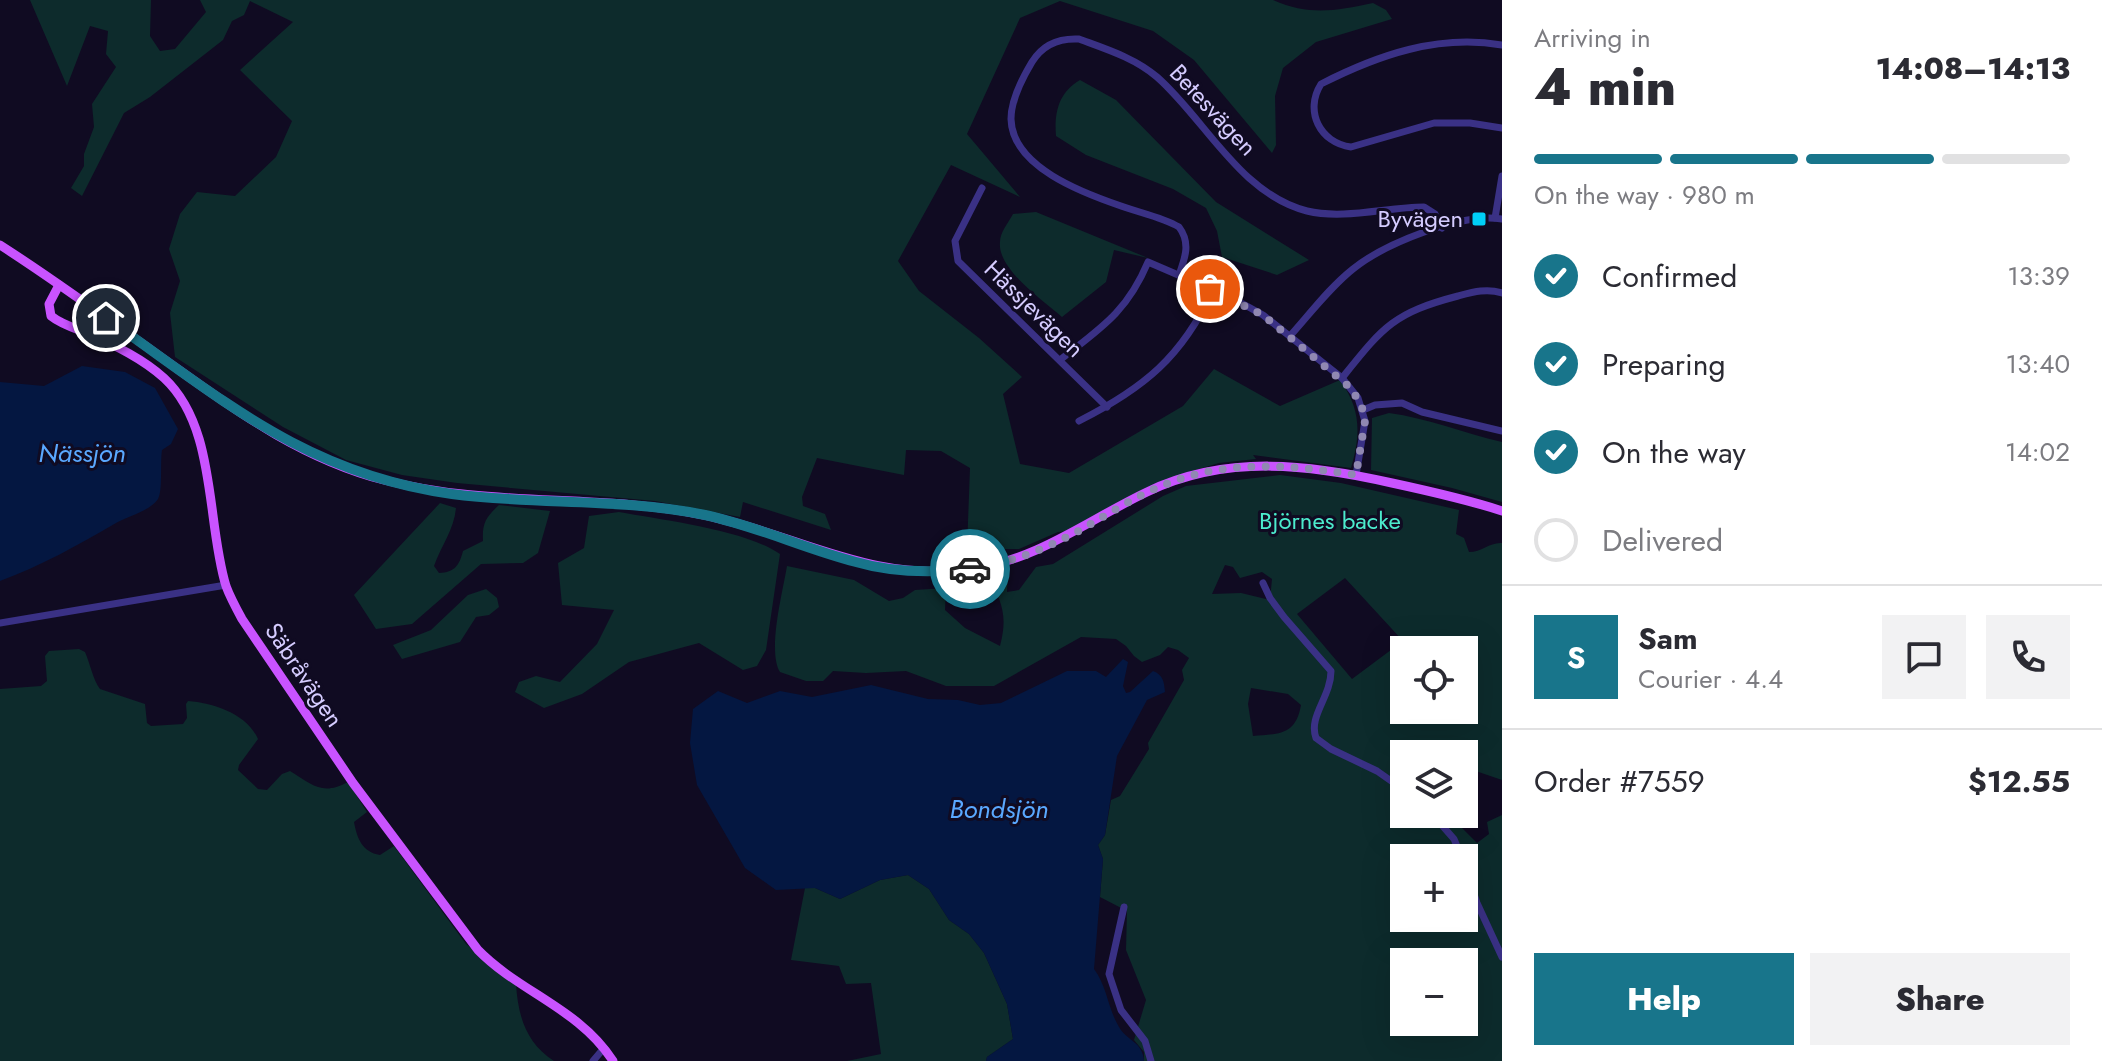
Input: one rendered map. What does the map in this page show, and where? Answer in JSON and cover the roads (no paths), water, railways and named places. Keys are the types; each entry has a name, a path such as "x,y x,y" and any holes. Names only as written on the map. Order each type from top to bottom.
{"main road":[{"path":"0,245 250,420 314,455 359,473 451,494 620,504 691,513 737,523 855,562 883,568 950,571 1017,559 1068,537 1163,485 1219,469 1270,465 1356,475 1502,511"},
{"name":"Säbråvägen","path":"59,285 49,304 51,316 141,361 164,378 185,405 203,457 226,585 242,619 353,783 466,936 500,970 569,1014 613,1061"}],"street":[{"name":"Betesvägen","path":"1179,275 1187,249 1179,227 1093,196 1064,182 1030,159 1016,139 1011,119 1015,100 1034,60 1052,43 1079,39 1143,67 1158,78 1232,162 1289,204 1308,211 1330,213 1424,207 1435,214 1442,228"},
{"path":"1502,45 1472,40 1434,43 1404,50 1321,84 1314,97 1314,117 1324,134 1340,146 1364,144 1434,123 1470,123 1502,128"},
{"path":"1290,336 1336,284 1361,263 1387,248 1442,228 1499,218 1502,176"},
{"name":"Hässjevägen","path":"982,188 958,234 954,246 956,257 1107,407"},
{"path":"1060,360 1117,314 1134,291 1148,262 1263,315 1342,378 1363,410 1364,433 1356,475"},
{"path":"1079,421 1107,407 1178,350 1213,290"},
{"path":"1342,378 1386,326 1408,312 1485,290 1502,293"},
{"path":"1363,410 1375,405 1402,403 1422,412 1502,431"},
{"path":"1263,583 1284,617 1331,671 1328,692 1314,724 1316,738 1390,780"},
{"path":"0,623 226,585"},
{"path":"1444,828 1456,844"},
{"path":"1478,905 1502,957"},
{"path":"1124,907 1109,974 1121,1010 1145,1041 1151,1061"},
{"path":"593,1061 604,1048"}],"water":[{"name":"Nässjön","path":"82,366 125,372 155,388 178,429 171,444 162,450 160,495 144,510 45,562 0,581 0,382 44,386"},
{"name":"Bondsjön","path":"1123,659 1128,662 1123,686 1126,693 1153,671 1162,679 1165,692 1147,700 1117,756 1105,835 1098,845 1103,859 1094,969 1119,1027 1141,1050 1144,1061 986,1061 987,1057 1013,1039 1007,1004 984,953 969,934 949,920 929,889 908,875 880,880 840,899 815,888 776,890 745,868 697,785 690,743 693,709 718,691 747,703 780,691 812,697 871,685 928,699 958,700 980,705 1001,703 1067,671 1096,671 1106,677"}],"place":[{"name":"Byvägen","path":"1479,219"}],"park label":[{"name":"Björnes backe","path":"1330,521"}]}
